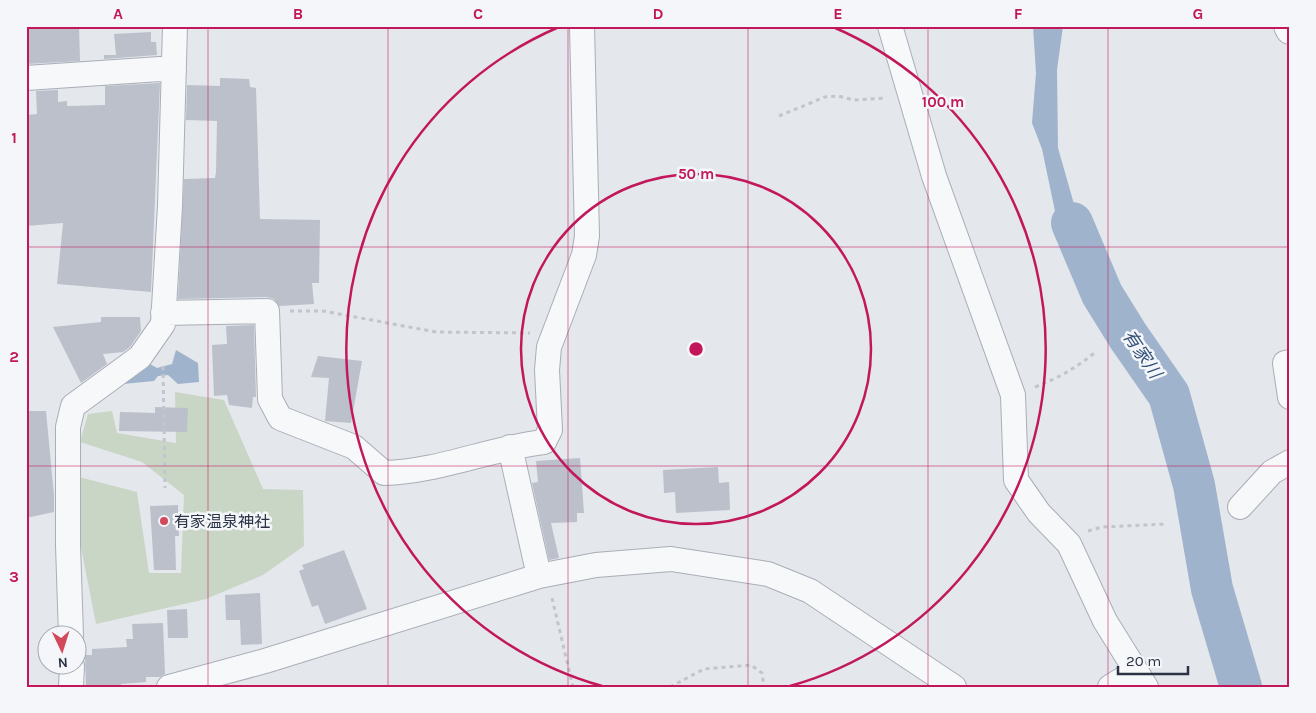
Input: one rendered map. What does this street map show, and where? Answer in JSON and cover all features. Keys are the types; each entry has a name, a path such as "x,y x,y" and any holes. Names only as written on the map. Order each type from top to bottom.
{"street":[{"path":"71,626 68,545 68,427 73,406 140,357 163,324 170,206 175,26"},
{"path":"163,314 266,311 270,399 280,418 354,447 384,472 427,467 510,447 544,442 550,430 547,370 550,347 584,255 587,236 582,26"},
{"path":"890,26 934,176 1013,396 1016,480 1039,513 1069,544 1105,621 1141,679 1110,687"},
{"path":"1288,26 1290,30"},
{"path":"26,78 160,69 174,71"},
{"path":"1290,362 1285,363 1290,397"},
{"path":"510,447 539,576"},
{"path":"1240,508 1272,472 1290,462"},
{"path":"169,687 265,661 539,576 596,565 672,559 768,574 810,591 954,687"}],"path":[{"path":"779,116 817,99 838,96 854,100 891,97 914,110"},
{"path":"266,311 323,311 436,332 541,333 555,336"},
{"path":"1013,396 1054,380 1077,367 1097,351"},
{"path":"163,364 165,488"},
{"path":"1069,544 1075,537 1102,527 1167,524"},
{"path":"539,576 552,597 556,610 573,687"},
{"path":"670,687 704,669 751,665 762,673 764,687"}],"green space":[{"path":"175,392 224,400 263,489 303,490 304,546 263,575 206,599 96,624 78,532 79,477 137,492 149,573 181,573 184,495 142,462 80,442 88,414 112,411 117,433 176,443"}],"water":[{"path":"1033,26 1063,26 1057,70 1058,148 1102,302 1056,216 1042,149 1032,123 1036,73"},
{"path":"176,350 198,363 199,382 178,384 168,375 158,376 154,381 123,384 148,363 157,368 172,364"}],"building":[{"path":"26,26 79,26 80,61 26,64"},
{"path":"151,32 151,42 156,42 157,55 104,59 104,55 116,55 114,34"},
{"path":"220,78 249,79 250,87 256,88 260,219 320,220 319,283 312,283 314,304 279,306 274,299 267,297 178,299 184,179 215,178 216,172 217,121 186,120 187,85 220,86"},
{"path":"160,83 151,292 57,284 63,223 26,226 26,115 37,114 36,91 58,90 58,102 67,101 67,106 105,105 105,86"},
{"path":"101,317 140,317 141,331 130,347 123,352 103,354 107,364 81,383 53,327 101,322"},
{"path":"254,325 256,397 253,397 252,408 229,405 227,395 214,396 212,345 227,344 226,326"},
{"path":"318,356 362,361 351,423 325,421 329,378 311,377"},
{"path":"155,407 188,408 187,432 119,431 120,412 155,413"},
{"path":"26,411 46,411 54,512 26,518"},
{"path":"580,458 584,513 577,513 577,522 551,523 559,558 549,560 532,483 538,482 536,461"},
{"path":"718,467 719,483 729,482 730,510 676,513 675,492 664,493 663,470"},
{"path":"178,505 179,536 175,536 176,570 154,570 150,506"},
{"path":"344,550 367,609 325,624 318,605 312,607 299,571 304,569 302,565"},
{"path":"260,593 262,644 241,645 240,620 226,620 225,595"},
{"path":"187,609 188,638 168,638 167,610"},
{"path":"163,623 165,674 160,677 146,677 146,682 121,684 121,687 86,687 88,655 92,655 92,649 127,647 126,639 133,639 132,624"}],"waterway":[{"name":"有家川","path":"1072,223 1102,294 1128,336 1169,395 1194,485 1212,589 1241,687"}],"place":[{"name":"有家温泉神社","path":"164,521"}]}
